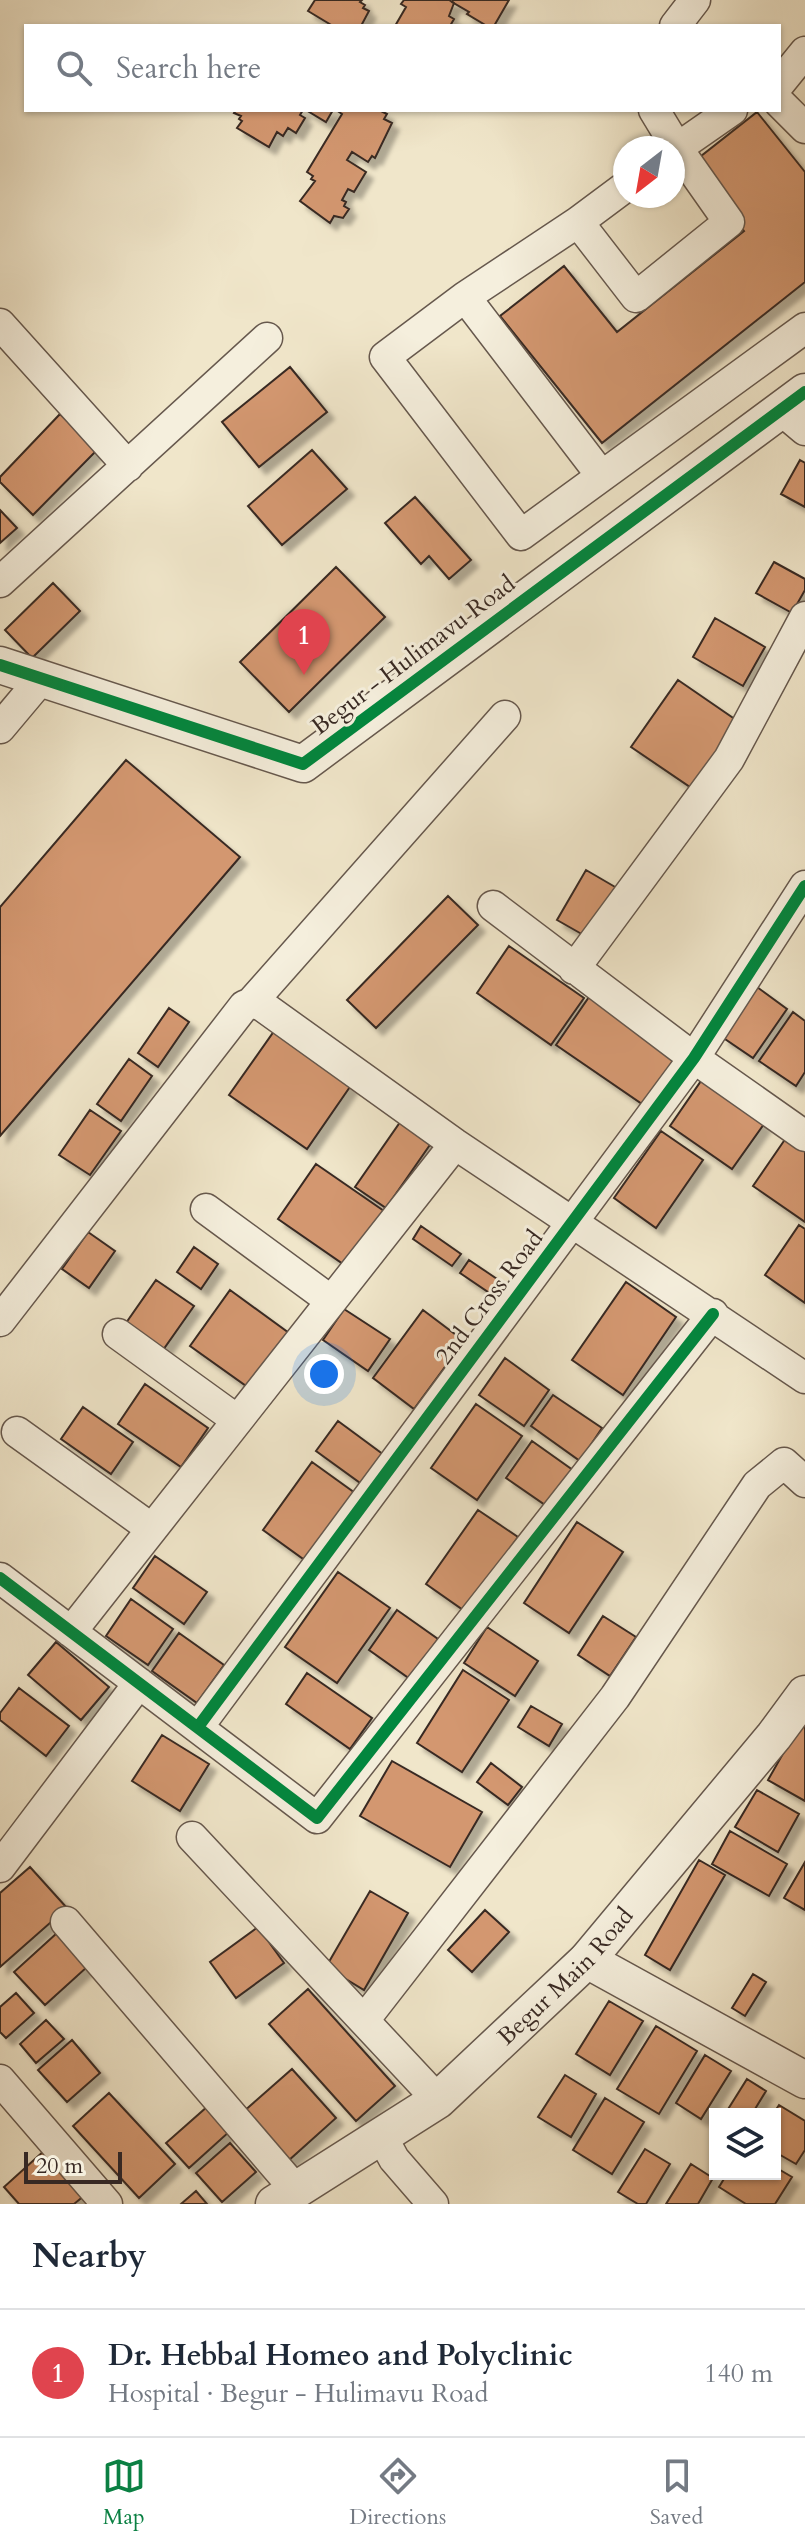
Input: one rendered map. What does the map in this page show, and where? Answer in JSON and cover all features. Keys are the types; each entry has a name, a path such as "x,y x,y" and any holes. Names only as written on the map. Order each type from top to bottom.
{"street":[{"path":"677,24 695,0"},
{"path":"781,82 805,52"},
{"path":"781,104 805,128"},
{"path":"655,112 668,136"},
{"path":"685,142 729,112"},
{"path":"578,222 636,297 729,222 685,163"},
{"path":"613,196 465,297 385,357 521,535 805,328"},
{"path":"465,297 601,475"},
{"path":"0,324 128,466"},
{"path":"0,582 267,338"},
{"name":"Begur - Hulimavu Road","path":"0,665 303,764 797,411"},
{"path":"574,969 729,759 805,617"},
{"path":"0,728 42,678"},
{"path":"0,1321 244,1006 251,1003 505,716"},
{"name":"2nd Cross Road","path":"198,1727 795,924 805,886"},
{"path":"493,906 694,1058 805,1136"},
{"path":"251,1003 270,1012 455,1144 805,1378"},
{"path":"71,1632 455,1144"},
{"path":"206,1209 330,1300"},
{"path":"4,1588 71,1632 317,1818 713,1314"},
{"path":"118,1334 237,1420"},
{"path":"17,1432 152,1529"},
{"path":"365,2019 615,1697 757,1485 784,1463 805,1482"},
{"path":"0,1867 139,1683"},
{"name":"Begur Main Road","path":"285,2197 438,2100 587,1960 774,1736 805,1694"},
{"path":"192,1837 438,2100"},
{"path":"66,1922 285,2197"},
{"path":"587,1960 805,2080"},
{"path":"0,2080 107,2204"},
{"path":"381,2135 394,2159 433,2204"}],"building":[{"path":"315,0 362,0 363,8 369,11 362,24 330,24 308,11"},
{"path":"404,0 449,0 454,3 449,16 454,19 451,24 396,24 406,7 401,4"},
{"path":"509,0 495,24 484,24 452,2"},
{"path":"302,112 300,115 305,118 296,133 288,128 283,136 277,132 269,147 237,128 242,121 239,119 241,116 234,113"},
{"path":"309,112 332,112 326,122"},
{"path":"339,112 383,112 387,114 384,119 392,123 375,158 372,156 368,162 352,152 347,160 366,172 354,192 348,189 342,200 349,209 343,218 334,216 330,223 300,201 315,181 307,172 342,114"},
{"path":"757,112 805,172 805,282 602,443 500,316 564,266 617,332 744,231 691,164"},
{"path":"290,367 327,412 259,467 222,422"},
{"path":"60,414 97,450 33,515 0,482 0,477"},
{"path":"312,450 347,489 282,545 248,506"},
{"path":"800,460 805,463 805,507 781,494"},
{"path":"415,497 471,560 449,579 429,556 421,564 385,523"},
{"path":"0,510 17,528 0,543"},
{"path":"774,562 805,579 805,590 792,613 756,593"},
{"path":"336,567 385,617 289,712 240,662"},
{"path":"53,583 80,611 32,658 5,630"},
{"path":"715,618 765,647 743,686 693,657"},
{"path":"678,680 739,722 693,789 631,747"},
{"path":"126,760 240,857 0,1136 0,907"},
{"path":"586,870 622,891 594,941 557,920"},
{"path":"448,896 478,925 376,1028 347,1000"},
{"path":"509,946 584,998 551,1045 477,993"},
{"path":"757,987 787,1009 753,1058 722,1037"},
{"path":"589,997 678,1058 645,1106 556,1045"},
{"path":"169,1008 189,1022 158,1067 138,1053"},
{"path":"793,1012 805,1021 805,1072 796,1086 759,1061"},
{"path":"277,1027 354,1081 307,1149 229,1095"},
{"path":"129,1059 152,1076 121,1121 97,1104"},
{"path":"701,1081 764,1124 732,1169 670,1126"},
{"path":"90,1110 121,1131 90,1175 59,1155"},
{"path":"403,1118 434,1139 386,1208 355,1187"},
{"path":"661,1131 703,1160 656,1228 614,1198"},
{"path":"788,1135 805,1146 805,1222 753,1186"},
{"path":"316,1164 384,1211 346,1266 278,1219"},
{"path":"799,1225 805,1229 805,1303 765,1275"},
{"path":"421,1226 461,1254 452,1266 413,1239"},
{"path":"88,1232 115,1251 89,1288 62,1269"},
{"path":"194,1247 218,1264 201,1289 177,1272"},
{"path":"469,1260 503,1283 494,1296 460,1273"},
{"path":"156,1280 194,1306 163,1350 126,1323"},
{"path":"626,1282 676,1317 623,1395 572,1360"},
{"path":"230,1290 289,1333 249,1388 190,1346"},
{"path":"344,1309 390,1339 368,1371 323,1340"},
{"path":"423,1310 464,1341 414,1409 373,1378"},
{"path":"505,1358 549,1390 524,1426 479,1395"},
{"path":"145,1384 208,1428 181,1467 118,1424"},
{"path":"553,1395 602,1428 580,1461 531,1426"},
{"path":"476,1404 522,1436 477,1500 431,1468"},
{"path":"83,1407 133,1442 111,1474 61,1439"},
{"path":"338,1421 384,1455 363,1485 316,1451"},
{"path":"532,1441 577,1473 551,1509 506,1478"},
{"path":"312,1462 355,1493 306,1561 263,1530"},
{"path":"478,1510 518,1537 466,1612 426,1584"},
{"path":"577,1522 623,1552 569,1633 524,1603"},
{"path":"155,1556 207,1592 184,1624 133,1588"},
{"path":"338,1572 390,1608 337,1683 285,1647"},
{"path":"131,1599 173,1629 148,1665 106,1636"},
{"path":"397,1610 438,1639 410,1679 369,1650"},
{"path":"603,1616 636,1637 610,1676 578,1655"},
{"path":"487,1627 538,1661 515,1696 464,1663"},
{"path":"179,1633 224,1665 197,1703 152,1671"},
{"path":"56,1642 109,1687 81,1720 28,1675"},
{"path":"463,1670 509,1700 462,1772 417,1743"},
{"path":"307,1673 372,1718 350,1749 286,1704"},
{"path":"19,1688 69,1726 46,1756 0,1720 0,1713"},
{"path":"531,1706 562,1724 549,1746 518,1727"},
{"path":"805,1715 805,1801 768,1780"},
{"path":"162,1735 209,1764 180,1811 132,1781"},
{"path":"392,1761 482,1812 450,1867 360,1816"},
{"path":"491,1763 522,1787 508,1805 477,1782"},
{"path":"757,1790 799,1814 778,1852 735,1827"},
{"path":"730,1831 787,1864 769,1896 712,1864"},
{"path":"699,1860 725,1875 670,1970 645,1955"},
{"path":"805,1862 805,1910 784,1898"},
{"path":"30,1867 67,1908 0,1967 0,1893"},
{"path":"370,1891 408,1913 364,1990 326,1967"},
{"path":"485,1910 509,1932 472,1972 448,1950"},
{"path":"258,1927 284,1963 236,1998 210,1962"},
{"path":"57,1933 87,1967 45,2005 14,1972"},
{"path":"753,1974 766,1982 745,2016 732,2008"},
{"path":"308,1989 395,2086 356,2121 269,2024"},
{"path":"16,1993 34,2013 6,2038 0,2032 0,2007"},
{"path":"609,2001 643,2021 610,2075 576,2054"},
{"path":"46,2020 64,2039 36,2063 20,2044"},
{"path":"656,2026 697,2051 659,2114 617,2089"},
{"path":"72,2040 100,2073 67,2102 38,2070"},
{"path":"705,2055 731,2071 701,2119 676,2103"},
{"path":"292,2069 336,2118 288,2161 243,2112"},
{"path":"565,2075 596,2094 571,2137 538,2117"},
{"path":"747,2079 766,2091 756,2108 729,2108"},
{"path":"109,2093 175,2164 139,2198 73,2126"},
{"path":"605,2098 644,2122 612,2174 573,2150"},
{"path":"779,2105 805,2121 805,2150 796,2164 781,2155 781,2108 777,2108"},
{"path":"208,2106 230,2131 189,2168 166,2143"},
{"path":"230,2143 256,2172 222,2202 196,2173"},
{"path":"645,2149 670,2164 646,2204 638,2204 618,2192"},
{"path":"45,2150 85,2195 74,2204 19,2204 4,2187"},
{"path":"691,2164 712,2180 698,2204 666,2204"},
{"path":"781,2171 792,2177 775,2204 746,2204 719,2187 723,2180 781,2180"},
{"path":"196,2191 207,2204 181,2204"}],"cycle path":[{"path":"0,665 303,764 805,392"},
{"path":"198,1727 694,1058 805,886"},
{"path":"0,1578 317,1818 713,1314"}],"place":[{"name":"Dr. Hebbal Homeo and Polyclinic","path":"304,675"}]}
